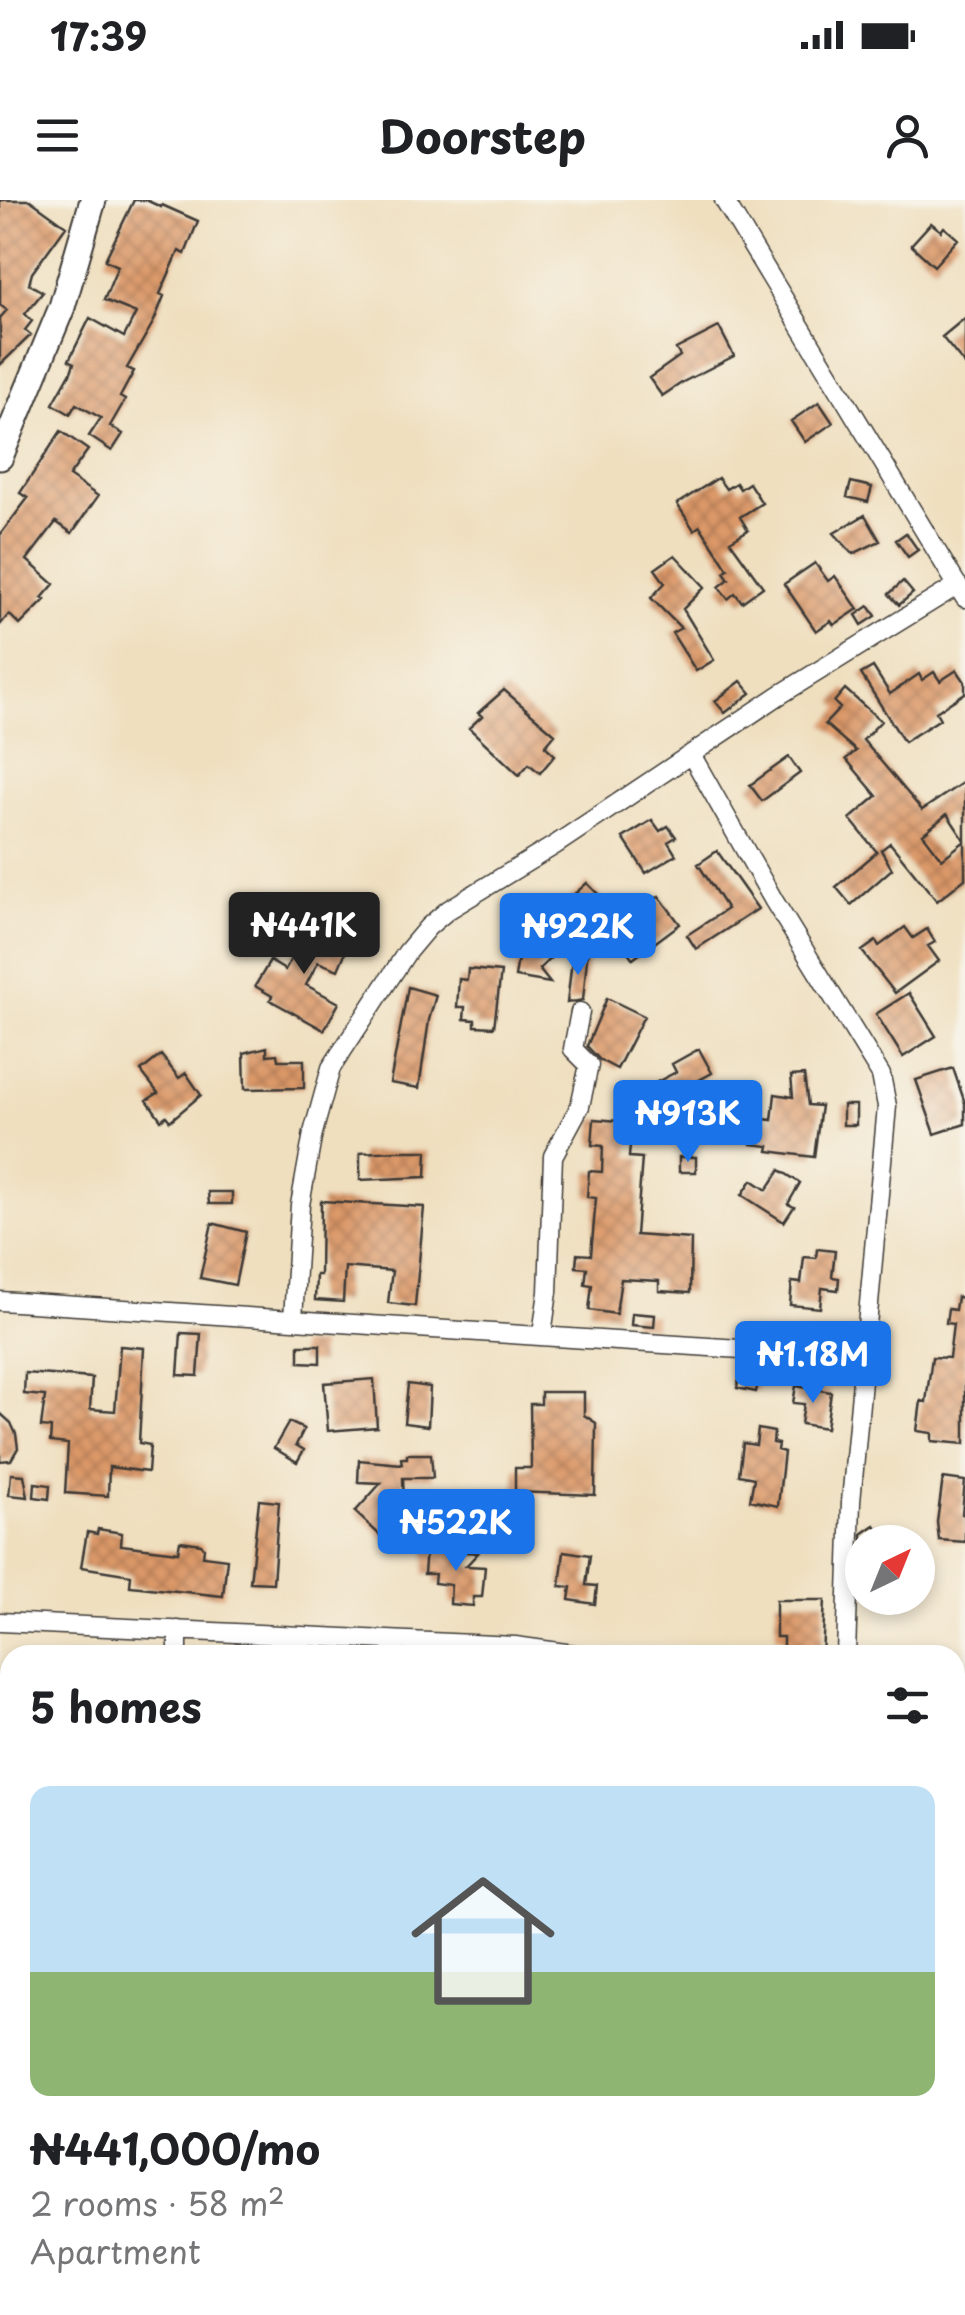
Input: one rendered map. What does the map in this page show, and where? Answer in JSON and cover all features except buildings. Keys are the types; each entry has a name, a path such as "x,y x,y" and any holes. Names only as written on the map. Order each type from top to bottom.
{"street":[{"path":"0,457 62,308 92,200"},
{"path":"293,1319 300,1205 313,1133 331,1068 407,952 428,927 448,910 692,756 778,696 961,592 724,200"},
{"path":"692,756 774,900 882,1075 887,1106 851,1502 846,1645"},
{"path":"542,1334 548,1292 554,1156 580,1106 589,1064 574,1049 580,1012"},
{"path":"0,1301 864,1357"},
{"path":"0,1622 178,1630 355,1645"},
{"path":"178,1630 178,1645"}]}
